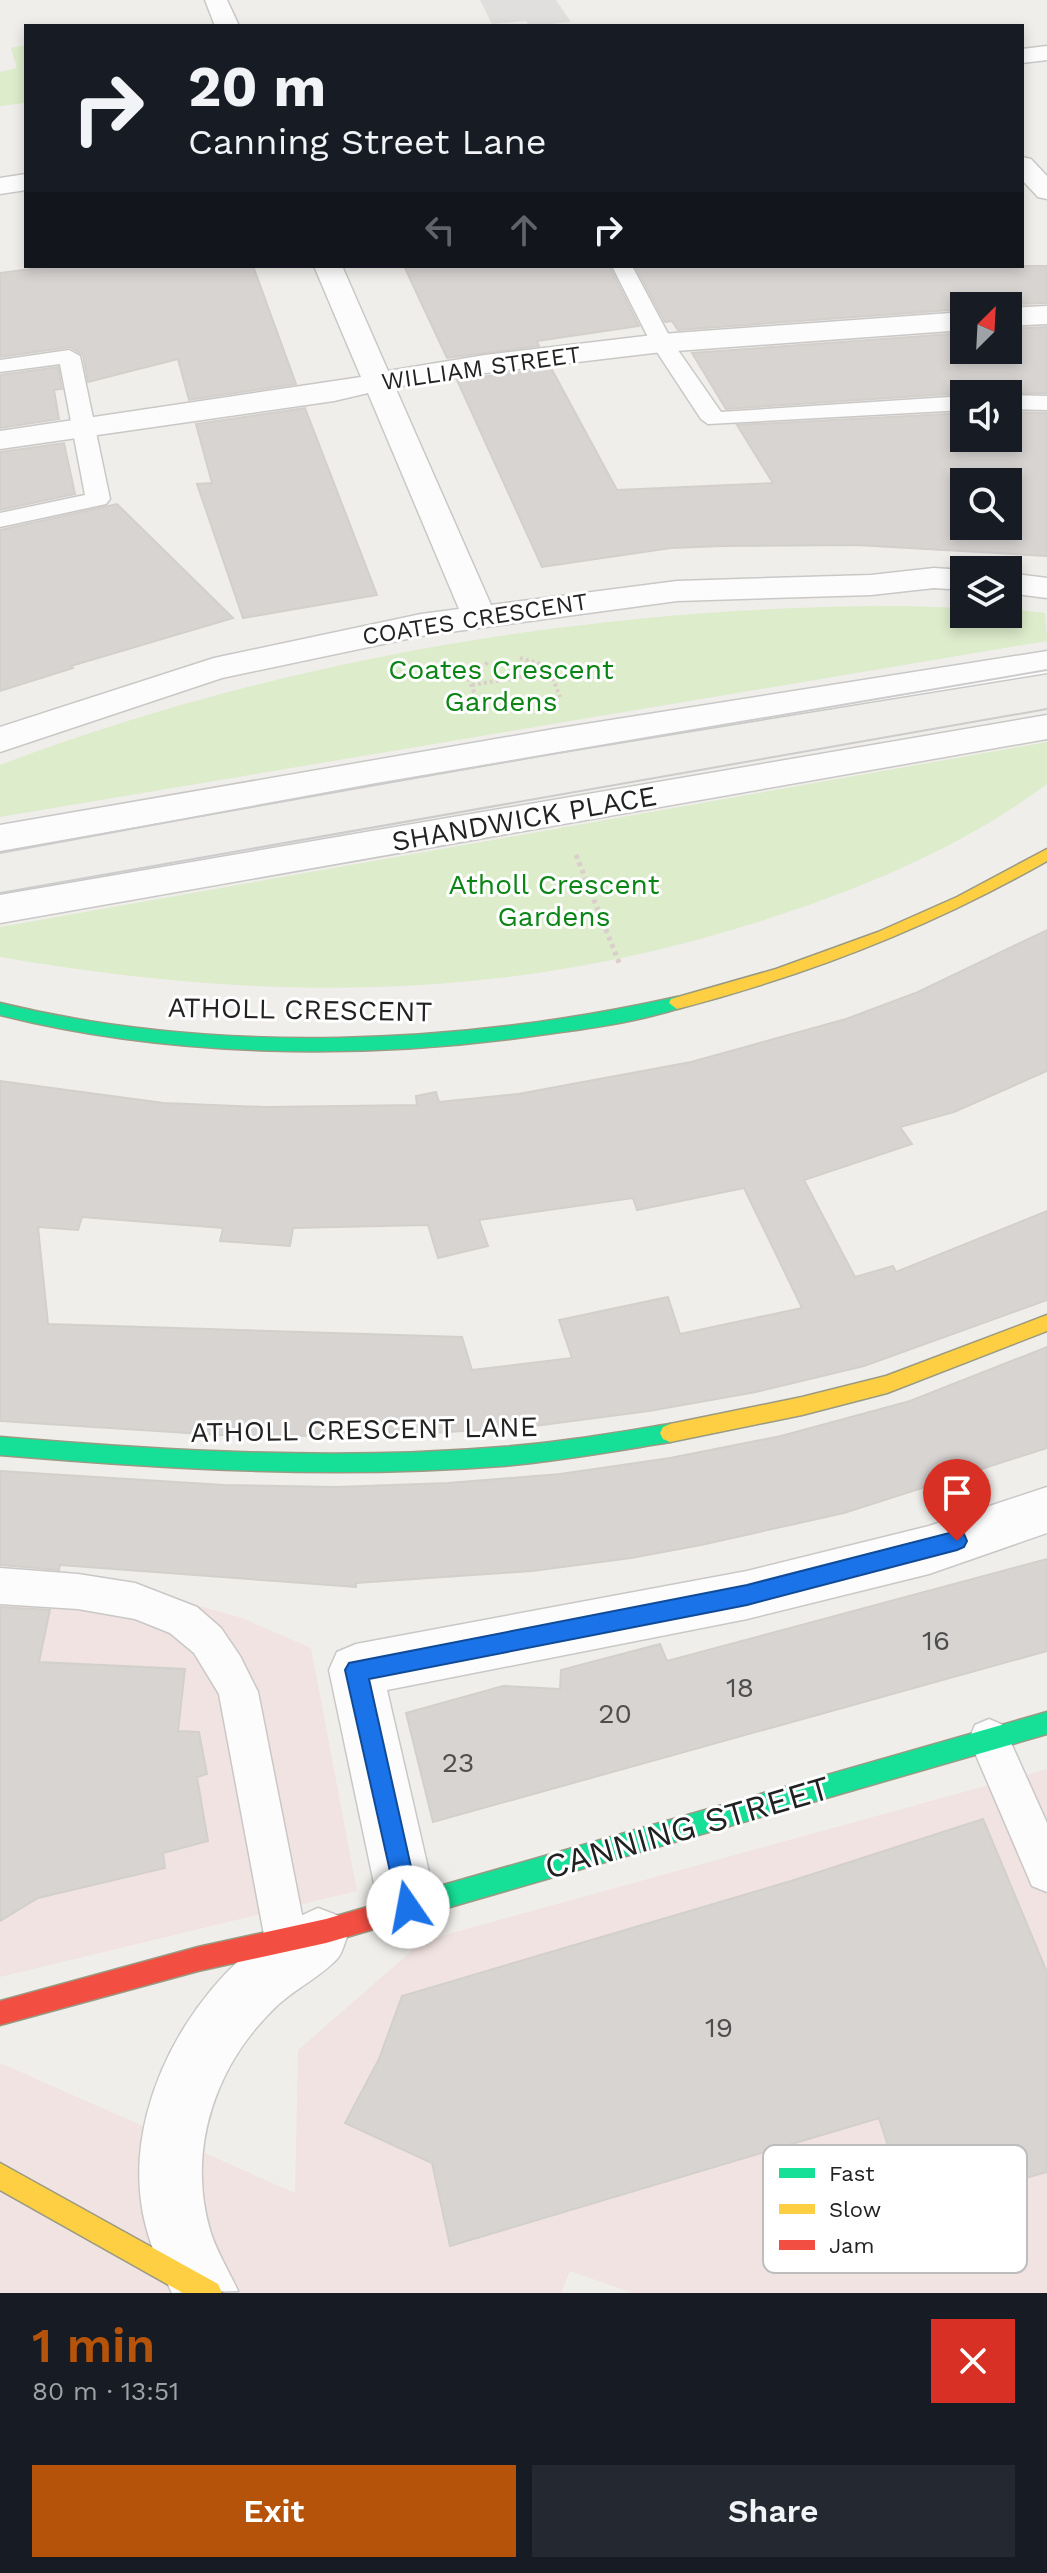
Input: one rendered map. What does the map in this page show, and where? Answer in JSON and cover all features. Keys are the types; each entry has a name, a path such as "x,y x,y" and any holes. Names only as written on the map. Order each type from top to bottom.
{"street":[{"path":"216,0 226,24"},
{"path":"1024,56 1047,53"},
{"path":"1024,167 1047,191"},
{"path":"0,186 24,182"},
{"path":"329,268 479,616"},
{"path":"1022,316 1047,315"},
{"name":"WILLIAM STREET","path":"0,440 485,364 662,343 950,322"},
{"name":"COATES CRESCENT","path":"0,740 214,669 408,627 677,591 871,585 950,579"},
{"path":"1022,585 1047,588"},
{"path":"0,838 569,739 1047,662"},
{"name":"SHANDWICK PLACE","path":"0,909 1047,727"},
{"name":"ATHOLL CRESCENT","path":"0,1009 108,1031 255,1042 372,1044 486,1036 640,1011 736,988 834,956 963,900 1047,854"},
{"name":"ATHOLL CRESCENT LANE","path":"0,1446 187,1462 444,1461 553,1453 680,1433 800,1406 928,1371 1047,1323"},
{"path":"408,1907 356,1670 747,1595 929,1550 1047,1510"},
{"name":"CANNING STREET","path":"0,2013 198,1959 306,1936 1047,1723"},
{"name":"CANNING STREET","path":"207,2292 178,2229 170,2168 178,2113 199,2058 230,2011 306,1936"},
{"path":"0,2176 207,2292"}],"lane":[{"path":"623,268 662,343 709,414 716,419 950,404"},
{"path":"0,366 69,356 98,499 0,520"},
{"path":"1022,402 1047,403"},
{"path":"0,1586 99,1594 159,1608 200,1631 220,1657 238,1692 306,1936"},
{"path":"989,1739 1047,1871"}],"path":[{"path":"479,616 500,652 548,666 564,706"},
{"path":"485,719 469,680 500,652"},
{"path":"471,685 550,672"},
{"path":"571,843 640,1011"}],"shaded area":[{"path":"480,0 556,0 571,22 528,24 526,21 492,24"},
{"path":"0,1579 154,1593 242,1618 311,1648 357,1891 0,1977"},
{"path":"1047,1769 1047,2293 632,2293 570,2271 561,2293 0,2293 0,2063 295,2193 298,2050 423,1941"}],"green space":[{"path":"24,45 24,103 0,106 0,72 17,68 11,48"},
{"name":"Coates Crescent Gardens","path":"792,608 950,608 950,628 1022,628 1022,611 1045,613 1047,641 0,817 0,765 108,727 219,694 332,667 561,627 677,615"},
{"name":"Atholl Crescent Gardens","path":"1047,742 1047,784 987,824 923,858 788,912 689,942 591,964 494,979 397,986 299,987 201,983 0,957 0,927"}],"building":[{"path":"1047,266 1047,303 1022,304 1022,292 950,292 950,310 678,330 672,321 665,322 636,268"},
{"path":"39,268 254,268 296,384 189,400 178,359 88,382 83,355 70,347 0,357 0,273"},
{"path":"405,268 610,268 639,326 537,341 539,346 447,358"},
{"path":"1047,327 1047,393 1022,393 1022,380 950,380 950,394 726,409 692,353 950,334 950,364 1022,364 1022,328"},
{"path":"58,367 62,389 54,390 59,419 0,428 0,375"},
{"path":"551,368 617,490 773,483 737,425 950,414 950,452 1022,452 1022,412 1047,413 1047,556 856,545 723,546 671,548 542,567 457,380"},
{"path":"305,408 377,595 243,618 197,484 212,483 196,424"},
{"path":"64,443 75,494 0,510 0,452"},
{"path":"117,504 233,618 71,666 73,668 0,691 0,530"},
{"path":"1047,930 1047,1071 954,1112 900,1127 912,1144 804,1180 855,1277 893,1266 896,1272 1047,1211 1047,1300 864,1366 756,1392 649,1411 542,1425 435,1433 328,1436 219,1435 0,1421 0,1081 164,1103 265,1107 417,1105 416,1096 436,1092 439,1102 518,1094 691,1062 846,1019 918,992","holes":["744,1188 802,1308 680,1334 668,1297 559,1320 572,1358 472,1370 462,1337 48,1324 38,1227 78,1230 82,1217 223,1228 220,1241 290,1246 293,1228 428,1225 438,1258 488,1246 479,1220 633,1198 637,1210"]},
{"path":"1047,1347 1047,1448 844,1513 701,1545 532,1571 356,1583 356,1587 60,1565 59,1570 0,1565 0,1471 224,1485 336,1487 448,1483 560,1474 670,1458 781,1436 910,1401"},
{"path":"1047,1559 1047,1651 433,1822 406,1713 503,1686 560,1689 561,1670 660,1644 667,1661"},
{"path":"0,1607 50,1610 39,1662 185,1669 178,1731 199,1732 207,1774 197,1777 208,1841 163,1853 165,1868 38,1898 0,1921"},
{"path":"983,1819 1047,1972 1047,2172 1027,2178 1027,2145 888,2145 879,2118 789,2145 763,2145 763,2153 450,2246 432,2163 345,2123 379,2059 402,1996 791,1881"}],"tram line":[{"path":"0,853 376,784 1047,670"},
{"path":"0,893 1047,709"}],"traffic: fast":[{"path":"0,1009 58,1022 146,1035 235,1041 347,1043 513,1033 677,1003"},
{"path":"0,1446 167,1459 336,1464 504,1456 587,1447 670,1433"},
{"path":"412,1906 1047,1723"}],"traffic: slow":[{"path":"677,1003 782,974 850,950 962,901 1047,854"},
{"path":"670,1433 802,1406 887,1384 1047,1323"},
{"path":"0,2176 209,2293"}],"traffic: jam":[{"path":"0,2013 198,1959 326,1931 412,1906"}],"route":[{"path":"408,1907 356,1670 747,1595 957,1541"}]}
